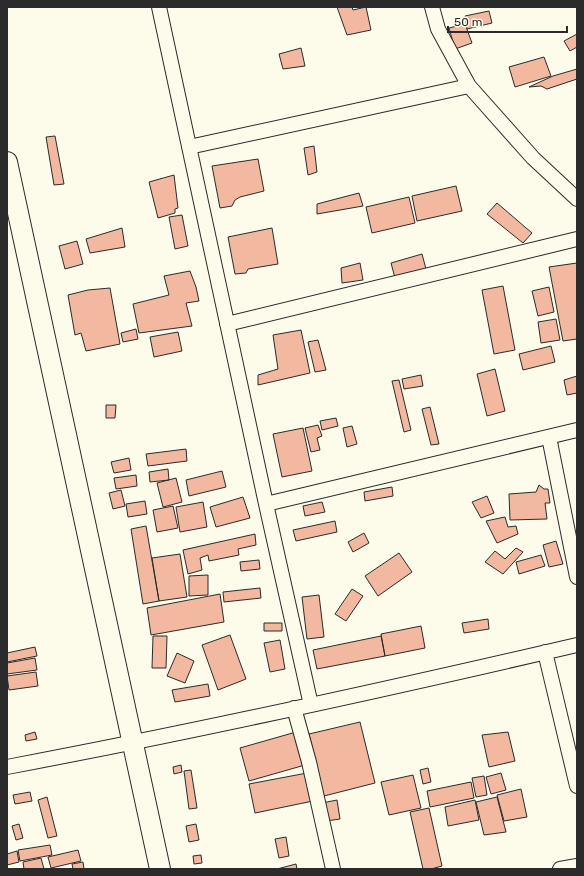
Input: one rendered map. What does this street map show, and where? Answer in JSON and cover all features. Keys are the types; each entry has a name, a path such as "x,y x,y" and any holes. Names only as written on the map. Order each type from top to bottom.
{"street":[{"path":"159,7 266,504 311,705"},
{"path":"432,7 438,29 469,86 533,158 577,199"},
{"path":"189,147 469,86"},
{"path":"7,162 160,869"},
{"path":"227,324 577,239"},
{"path":"266,504 577,430"},
{"path":"549,437 577,577"},
{"path":"7,767 133,743 311,705 577,645"},
{"path":"545,652 577,786"},
{"path":"294,708 309,762 333,869"},
{"path":"560,869 577,866"}],"building":[{"path":"337,7 352,7 353,10 366,7 371,30 347,35"},
{"path":"489,11 492,23 467,29 465,16"},
{"path":"465,24 472,43 455,49 449,28"},
{"path":"577,34 577,47 570,51 564,41"},
{"path":"301,48 305,66 283,69 279,54"},
{"path":"544,57 551,76 515,87 509,67"},
{"path":"577,69 577,79 547,89 541,86 529,87 553,76"},
{"path":"55,136 64,184 54,185 46,137"},
{"path":"314,146 317,172 308,175 304,148"},
{"path":"258,159 264,191 240,197 235,200 232,206 220,208 212,166"},
{"path":"174,175 178,208 175,209 175,213 158,218 149,182"},
{"path":"456,186 462,211 417,221 412,196"},
{"path":"359,193 363,206 317,214 317,204"},
{"path":"409,197 415,223 372,233 366,207"},
{"path":"497,203 532,233 523,243 487,214"},
{"path":"182,215 188,246 175,249 169,217"},
{"path":"122,228 125,247 90,253 86,239"},
{"path":"272,228 278,264 248,269 246,273 235,274 228,237"},
{"path":"77,241 83,264 65,269 59,246"},
{"path":"422,254 426,269 395,278 391,263"},
{"path":"360,263 363,280 342,283 341,268"},
{"path":"577,263 577,339 563,341 549,267"},
{"path":"190,271 199,301 186,303 192,326 139,333 133,304 169,295 164,276"},
{"path":"503,286 515,350 494,354 482,290"},
{"path":"549,287 554,312 538,316 532,291"},
{"path":"110,288 120,344 86,351 81,333 75,335 68,295 88,290"},
{"path":"556,319 560,340 541,343 538,322"},
{"path":"136,329 138,339 123,342 121,333"},
{"path":"301,330 310,373 258,385 258,375 278,369 273,335"},
{"path":"178,332 182,351 154,357 150,337"},
{"path":"318,340 326,370 315,372 308,342"},
{"path":"551,346 555,362 523,370 519,354"},
{"path":"495,369 505,411 487,416 477,374"},
{"path":"421,375 423,386 404,389 402,379"},
{"path":"577,376 577,393 567,395 564,380"},
{"path":"399,380 411,430 404,432 392,381"},
{"path":"106,405 116,405 115,418 106,418"},
{"path":"430,407 439,444 431,445 422,409"},
{"path":"336,418 338,426 322,430 320,421"},
{"path":"318,425 322,436 317,438 320,450 311,452 305,428"},
{"path":"352,426 357,444 347,447 343,428"},
{"path":"303,428 312,471 282,477 273,434"},
{"path":"186,449 187,461 148,466 146,454"},
{"path":"129,458 131,470 114,473 111,462"},
{"path":"168,469 169,480 150,482 149,472"},
{"path":"222,471 226,487 189,496 186,480"},
{"path":"136,475 137,486 116,489 114,478"},
{"path":"176,478 182,502 163,507 157,483"},
{"path":"539,485 544,489 548,489 550,503 545,503 547,519 510,520 509,494 536,492"},
{"path":"392,487 393,496 365,501 364,492"},
{"path":"121,490 125,506 113,509 109,493"},
{"path":"487,496 494,513 481,518 472,502"},
{"path":"243,497 250,518 216,527 210,507"},
{"path":"145,501 147,514 128,517 126,504"},
{"path":"203,502 207,527 180,532 176,507"},
{"path":"322,502 325,512 305,516 303,506"},
{"path":"173,506 178,528 157,532 153,510"},
{"path":"505,517 508,527 516,526 518,534 497,543 486,521"},
{"path":"335,521 337,532 296,541 293,530"},
{"path":"146,526 159,601 143,604 131,529"},
{"path":"364,533 369,543 353,552 348,542"},
{"path":"255,534 256,545 238,549 239,555 209,561 208,555 200,558 202,570 188,574 183,550"},
{"path":"556,541 563,564 549,567 543,545"},
{"path":"516,548 523,552 503,574 485,562 495,551 505,559"},
{"path":"399,553 412,572 378,596 365,576"},
{"path":"180,554 187,597 159,601 152,558"},
{"path":"541,555 545,566 519,574 516,562"},
{"path":"259,560 260,569 241,571 240,562"},
{"path":"208,575 208,595 189,596 189,576"},
{"path":"260,588 261,598 224,602 223,592"},
{"path":"352,589 363,596 346,621 335,614"},
{"path":"220,594 224,622 151,635 147,608"},
{"path":"319,595 324,637 307,639 302,597"},
{"path":"488,619 489,629 464,633 462,623"},
{"path":"264,623 282,623 282,631 264,631"},
{"path":"421,626 425,648 385,656 381,634"},
{"path":"230,635 246,679 218,690 202,645"},
{"path":"153,636 167,636 166,668 152,668"},
{"path":"381,636 385,656 317,669 313,650"},
{"path":"280,640 285,669 270,672 264,643"},
{"path":"35,647 37,656 7,662 7,653"},
{"path":"177,653 194,661 185,683 167,676"},
{"path":"35,658 37,670 7,674 7,663"},
{"path":"36,672 38,686 9,690 7,676"},
{"path":"208,684 210,696 175,702 172,690"},
{"path":"360,722 375,783 324,796 309,734"},
{"path":"35,732 37,739 26,741 25,735"},
{"path":"296,732 305,765 249,781 240,748"},
{"path":"508,732 515,761 489,767 482,735"},
{"path":"181,765 182,772 174,774 173,767"},
{"path":"428,768 431,782 423,784 420,770"},
{"path":"191,770 197,808 189,809 184,771"},
{"path":"307,773 313,801 255,813 249,784"},
{"path":"501,773 506,790 491,794 486,777"},
{"path":"413,775 421,808 389,815 381,782"},
{"path":"484,776 487,795 476,797 472,778"},
{"path":"471,782 474,798 430,807 427,791"},
{"path":"521,789 527,817 504,821 497,795"},
{"path":"30,792 32,801 15,804 13,795"},
{"path":"47,797 57,836 48,838 38,800"},
{"path":"497,797 506,832 484,835 476,802"},
{"path":"337,800 340,819 326,821 322,803"},
{"path":"475,800 479,820 448,826 445,807"},
{"path":"429,808 442,866 431,869 423,869 410,812"},
{"path":"19,824 23,838 16,840 12,826"},
{"path":"196,824 199,840 189,842 186,826"},
{"path":"286,837 289,856 279,858 275,839"},
{"path":"50,845 52,855 20,861 18,850"},
{"path":"78,850 81,861 51,868 48,857"},
{"path":"17,851 19,862 7,865 7,854"},
{"path":"201,855 202,863 194,864 193,856"},
{"path":"41,858 44,869 24,869 23,862"},
{"path":"83,862 84,869 73,869 72,864"},
{"path":"296,864 297,869 277,869"}]}
